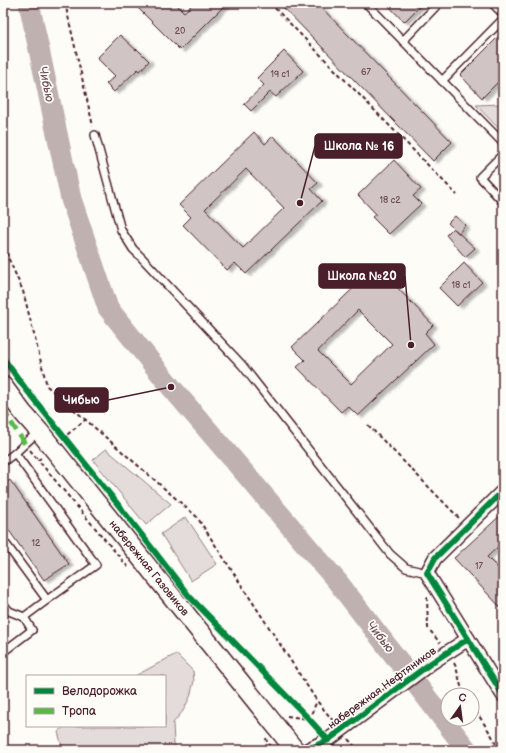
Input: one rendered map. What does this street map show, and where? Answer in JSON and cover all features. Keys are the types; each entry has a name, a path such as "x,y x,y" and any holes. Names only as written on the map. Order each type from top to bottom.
{"main road":[{"name":"набережная Газовиков","path":"3,386 23,413 295,750"}],"street":[{"path":"502,494 434,558 427,573 503,695"},
{"name":"набережная Нефтяников","path":"307,750 328,740 431,663 468,639"}],"lane":[{"path":"366,3 503,143"},
{"path":"403,41 439,3"},
{"path":"492,3 503,14"},
{"path":"442,81 503,19"},
{"path":"95,135 121,230 133,249 242,365 390,554 406,568 427,573"},
{"path":"503,154 480,177 503,202"},
{"path":"3,462 39,431"},
{"path":"15,453 96,565 24,617"},
{"path":"3,540 47,600"},
{"path":"3,603 9,612 24,617 32,630 3,652"}],"path":[{"path":"65,3 95,135"},
{"path":"270,3 457,195"},
{"path":"3,246 23,291 47,386 197,518 317,701 341,730"},
{"path":"368,425 467,526"},
{"path":"59,431 69,444"},
{"path":"426,592 428,628 447,652 456,667 462,687"},
{"path":"309,719 317,701"},
{"path":"304,714 328,740"},
{"path":"275,725 286,716 309,719"},
{"path":"480,717 499,750"}],"shaded area":[{"path":"503,104 503,133 476,105"},
{"path":"106,449 171,504 146,525 93,460"},
{"path":"186,517 217,564 191,581 161,534"},
{"path":"176,654 193,671 194,681 190,697 183,711 173,723 174,744 178,750 63,750 58,732 64,727 166,727 166,675 137,675"}],"building":[{"path":"133,3 175,3 184,12 194,3 227,3 180,50"},
{"path":"279,3 317,3 452,142 433,161"},
{"path":"386,3 423,3 404,22"},
{"path":"503,32 503,77 482,98 460,75"},
{"path":"120,35 149,61 140,71 138,69 114,92 106,84 115,76 97,58"},
{"path":"284,51 303,71 276,97 270,92 251,111 244,104 264,85 257,78"},
{"path":"254,132 265,144 273,136 318,183 311,189 322,201 246,274 235,263 227,270 183,225 191,217 179,205","holes":["246,169 284,208 243,248 205,209"]},
{"path":"394,160 421,189 413,196 421,204 389,234 372,217 376,214 358,195"},
{"path":"455,216 465,225 459,233 454,229 475,248 465,257 446,235 453,228 448,223"},
{"path":"464,263 482,282 457,306 439,288"},
{"path":"368,274 379,287 388,278 433,325 425,333 434,344 358,416 348,406 341,412 297,367 305,360 292,347","holes":["358,310 392,344 351,384 318,351"]},
{"path":"10,480 69,564 44,580 3,522 3,485"},
{"path":"503,513 503,542 487,557 503,573 503,610 454,558"}],"waterway":[{"name":"Чибью","path":"29,3 71,199 108,308 171,387 337,581 467,750"}],"marked path":[{"path":"3,410 25,444"}],"cycle path":[{"path":"3,358 189,596 328,740"},
{"path":"503,491 435,558 427,573 503,695"},
{"path":"307,750 328,740 431,663 468,639"}],"place":[{"name":"Школа № 16","path":"300,203"},
{"name":"Школа №20","path":"411,345"},
{"name":"Чибью","path":"171,387"}]}
